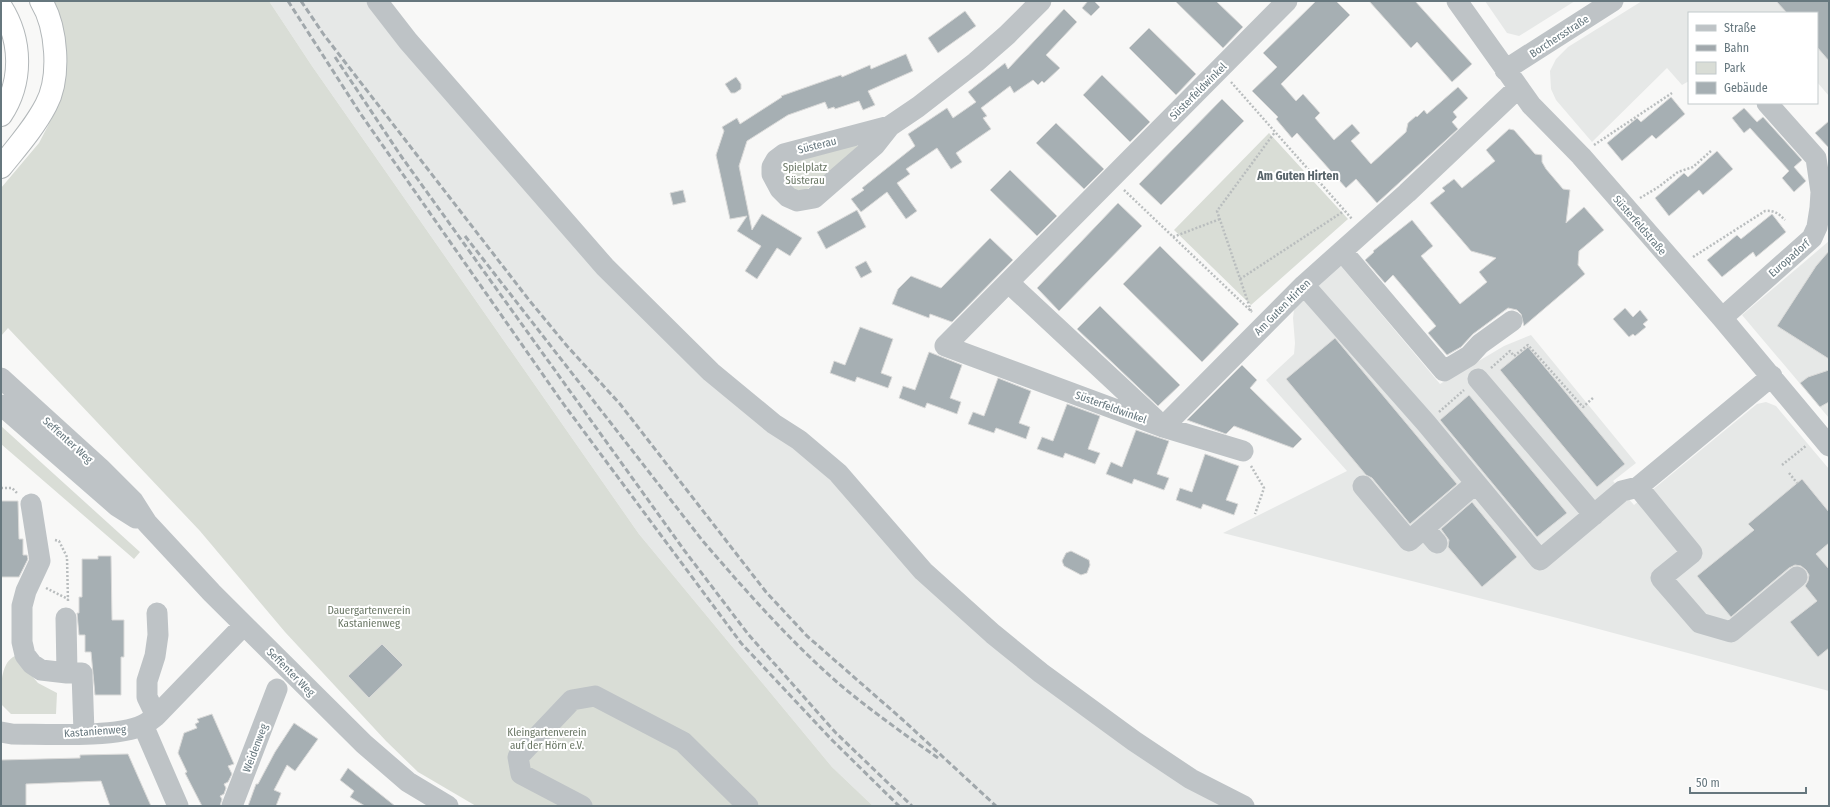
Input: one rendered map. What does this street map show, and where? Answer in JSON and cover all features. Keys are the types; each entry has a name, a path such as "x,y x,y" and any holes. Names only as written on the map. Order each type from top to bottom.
{"highway":[{"path":"1,167 33,126 47,103 54,74 55,47 48,12 41,1"},
{"path":"1,7 8,19 17,46 18,74 1,115"}],"street":[{"path":"377,1 408,42 606,267 710,372 774,424 799,440 838,474 923,571 993,634 1047,678 1191,779 1244,806"},
{"name":"Süsterau","path":"890,126 784,154 776,160 772,167 772,174 780,189 788,197 797,201 814,198 875,145 890,126 976,62 1008,35 1041,1"},
{"name":"Süsterfeldwinkel","path":"1163,427 945,346 1287,1"},
{"name":"Süsterfeldstraße","path":"1457,1 1531,105 1581,156 1772,376 1824,440"},
{"name":"Borchersstraße","path":"1505,70 1613,1"},
{"name":"Am Guten Hirten","path":"1163,427 1258,318 1304,285 1518,88"},
{"name":"Europadorf","path":"1722,318 1812,238 1817,227 1821,192 1816,158 1768,104"},
{"path":"1342,251 1444,371 1468,356 1480,344 1512,321"},
{"name":"Süsterfeldwinkel","path":"1009,283 1163,427"},
{"path":"1304,285 1426,422 1540,560 1622,491 1638,487 1772,376"},
{"path":"1484,374 1594,515"},
{"name":"Seffenter Weg","path":"1,378 133,501 147,523 244,626 384,763 408,782 448,806"},
{"name":"Seffenter Weg","path":"1,405 117,506 147,523"},
{"path":"1163,427 1243,451"},
{"path":"1363,486 1409,541 1431,536 1476,483"},
{"path":"1638,487 1692,553 1661,578 1700,623 1731,632 1797,577"},
{"path":"31,504 40,561 32,581 26,591 22,606 21,639 25,655 32,664 41,670 82,672 84,733"},
{"path":"67,609 67,672"},
{"path":"157,613 158,635 156,656 147,681 149,721 178,806"},
{"name":"Kastanienweg","path":"1,732 12,734 123,731 149,721 244,626"},
{"name":"Weidenweg","path":"232,806 277,689"},
{"path":"582,806 521,774 518,757 572,700 595,696 683,742 748,806"}],"path":[{"path":"1220,69 1344,211 1364,231"},
{"path":"1599,141 1672,93"},
{"path":"1258,318 1240,278 1217,211 1275,132"},
{"path":"1647,194 1678,172 1693,167 1712,150"},
{"path":"1112,178 1258,318"},
{"path":"1700,253 1765,211 1771,210 1776,212 1786,220"},
{"path":"1240,278 1344,211"},
{"path":"1173,237 1220,219"},
{"path":"1426,422 1510,351 1514,356 1528,345 1583,407 1594,397"},
{"path":"1782,465 1824,440"},
{"path":"1243,451 1264,488 1255,514"},
{"path":"1789,474 1797,483"},
{"path":"36,534 59,541 68,557 67,609"},
{"path":"32,581 67,609"}],"shaded area":[{"path":"269,1 371,1 421,67 804,456 846,495 940,597 1234,806 873,806 832,767 639,534 312,66"},
{"path":"1485,1 1575,1 1519,36 1507,33"},
{"path":"1642,1 1829,1 1829,96 1818,83 1818,12 1688,12 1688,82 1682,85 1667,68 1592,142 1556,100 1551,89 1550,71 1556,59 1568,47"},
{"path":"1829,241 1829,418 1742,315"},
{"path":"1341,266 1440,384 1504,346 1531,335 1636,463 1613,481 1634,505 1757,404 1766,402 1776,406 1829,469 1829,691 1565,620 1223,533 1347,471 1266,380 1294,354 1295,343 1293,318 1294,310 1297,305"}],"green space":[{"path":"52,1 269,1 312,66 639,534 832,767 873,806 476,806 418,772 386,741 285,632 200,531 8,328 1,336 1,188 39,143 53,116 63,80"},
{"path":"1269,133 1348,219 1251,305 1174,230"},
{"name":"Spielplatz Süsterau","path":"856,140 859,151 802,193 789,187 781,167 784,163"},
{"path":"1,426 140,552 134,559 1,444"},
{"path":"15,656 38,683 57,693 56,714 11,714 1,704 2,676 6,664"}],"building":[{"path":"1088,1 1094,1 1100,7 1091,16 1082,8"},
{"path":"1175,1 1216,1 1243,27 1223,48"},
{"path":"1316,1 1336,1 1350,15 1281,84 1296,101 1303,94 1320,113 1315,118 1334,140 1352,124 1360,133 1351,141 1371,164 1406,132 1408,123 1424,110 1427,114 1458,87 1468,98 1453,112 1457,117 1452,122 1458,129 1377,203 1356,179 1346,188 1297,133 1292,138 1276,119 1278,117 1252,91 1277,67 1263,53"},
{"path":"1369,1 1415,1 1472,64 1452,82 1417,42 1411,48"},
{"path":"1776,1 1829,1 1829,61 1818,48 1818,12 1786,12"},
{"path":"1064,9 1077,22 1046,55 1060,68 1044,83 1042,81 1038,85 1033,80 1014,93 1010,86 981,108 987,116 983,118 991,129 956,153 962,162 951,169 937,148 906,169 910,174 897,183 917,211 906,219 887,192 861,212 851,199 864,190 862,188 915,146 908,134 947,108 953,118 976,102 968,92 1005,63 1008,69"},
{"path":"965,11 976,26 938,53 928,38"},
{"path":"1149,28 1196,74 1176,95 1129,48"},
{"path":"906,54 913,71 868,91 875,105 863,110 859,101 835,109 834,107 828,109 825,102 788,115 747,141 739,166 752,230 762,214 802,238 790,256 777,248 757,279 745,271 761,246 737,231 747,216 730,219 716,155 724,131 722,127 737,118 740,124 782,97 781,96 841,75 842,77 870,65 871,69"},
{"path":"1102,75 1150,122 1130,142 1083,95"},
{"path":"736,77 741,84 741,89 735,93 731,93 725,84"},
{"path":"1671,97 1685,114 1656,139 1652,135 1622,161 1607,143 1637,118 1641,122"},
{"path":"1222,99 1244,121 1161,205 1139,184"},
{"path":"1744,108 1757,122 1763,117 1802,160 1794,167 1806,181 1794,192 1782,178 1789,171 1750,128 1744,133 1732,118"},
{"path":"1829,121 1829,148 1815,133"},
{"path":"1056,123 1104,169 1084,189 1036,143"},
{"path":"1509,129 1514,130 1535,154 1542,155 1542,162 1546,169 1563,189 1570,190 1566,223 1584,207 1604,230 1579,251 1578,265 1585,274 1524,326 1521,314 1517,310 1508,308 1473,334 1461,347 1447,355 1428,333 1436,326 1393,275 1385,283 1365,260 1374,252 1373,251 1412,220 1433,246 1421,256 1460,304 1487,282 1479,272 1496,258 1471,251 1430,203 1445,191 1442,188 1454,179 1462,188 1495,161 1486,150"},
{"path":"1717,151 1733,169 1703,195 1699,190 1669,216 1655,198 1684,173 1688,177"},
{"path":"1010,170 1057,216 1037,236 990,190"},
{"path":"683,190 686,202 673,205 670,193"},
{"path":"1118,203 1142,226 1059,311 1037,288"},
{"path":"857,210 866,227 826,249 817,232"},
{"path":"1772,214 1786,232 1756,257 1753,252 1722,277 1707,260 1737,235 1741,239"},
{"path":"990,238 1013,260 952,322 930,314 929,318 892,304 898,289 911,276 941,288"},
{"path":"1160,246 1239,324 1202,362 1123,284"},
{"path":"1829,251 1829,359 1777,326 1816,266"},
{"path":"866,261 872,272 861,278 855,267"},
{"path":"1100,306 1180,385 1158,406 1077,329"},
{"path":"1625,308 1633,317 1640,310 1648,320 1643,324 1646,327 1635,336 1633,334 1629,337 1613,319"},
{"path":"860,327 893,339 881,373 892,377 888,388 857,377 855,382 830,373 834,361 845,365"},
{"path":"1335,338 1457,484 1410,524 1372,478 1366,475 1286,379"},
{"path":"1528,347 1625,464 1597,487 1500,370"},
{"path":"929,352 962,365 950,398 961,402 957,414 927,403 925,408 899,398 903,386 915,390"},
{"path":"1242,365 1257,380 1250,388 1302,439 1293,448 1234,426 1226,434 1187,420"},
{"path":"1829,370 1829,402 1820,407 1800,383 1808,377"},
{"path":"998,378 1031,391 1019,423 1030,427 1026,439 996,428 994,433 968,424 973,412 984,416"},
{"path":"1469,395 1567,513 1537,537 1440,420"},
{"path":"1067,404 1100,416 1088,449 1100,453 1095,464 1065,453 1063,458 1037,449 1042,437 1053,441"},
{"path":"1136,430 1169,441 1157,474 1169,478 1164,490 1134,479 1132,484 1106,474 1111,462 1122,467"},
{"path":"1205,454 1239,466 1226,500 1238,504 1234,515 1203,504 1201,509 1176,500 1180,488 1192,492"},
{"path":"1802,479 1829,512 1829,543 1816,554 1829,569 1829,648 1818,657 1790,622 1817,601 1805,586 1809,575 1801,566 1795,565 1789,568 1731,617 1697,576 1754,530 1748,524"},
{"path":"1,501 18,501 19,539 23,539 23,555 27,555 28,559 19,577 1,577"},
{"path":"1472,502 1517,557 1482,587 1448,547 1449,540 1441,529"},
{"path":"1071,551 1089,560 1090,565 1087,573 1081,575 1064,566 1062,561 1066,553"},
{"path":"98,556 111,556 112,620 124,620 124,657 121,657 121,695 95,695 91,652 85,652 85,635 79,635 77,613 79,613 79,597 82,597 82,559 98,559"},
{"path":"382,644 403,665 369,698 348,676"},
{"path":"212,714 234,764 228,766 232,774 228,782 224,784 226,788 224,794 220,796 222,799 220,806 202,806 185,773 187,772 178,753 184,733 197,728 195,724 199,722 197,719"},
{"path":"294,723 318,739 295,771 287,765 274,790 281,793 276,806 248,806 256,784 258,784 275,752"},
{"path":"128,754 151,806 110,806 101,781 26,784 26,806 1,806 1,760 80,758 80,755"},
{"path":"348,768 395,806 365,806 350,797 354,791 340,780"}],"railway":[{"path":"288,1 360,113 562,402 741,643 831,739 899,806"},
{"path":"301,1 324,35 529,300 567,346 620,404 766,592 807,636 903,720 996,806"},
{"path":"335,57 401,156 684,550 748,634 836,733 912,806"},
{"path":"465,236 702,540 751,595 785,632 838,683 938,758"}],"district":[{"name":"Am Guten Hirten","path":"1298,176"}],"park label":[{"name":"Dauergartenverein Kastanienweg","path":"369,616"},
{"name":"Kleingartenverein auf der Hörn e.V.","path":"547,738"}]}
